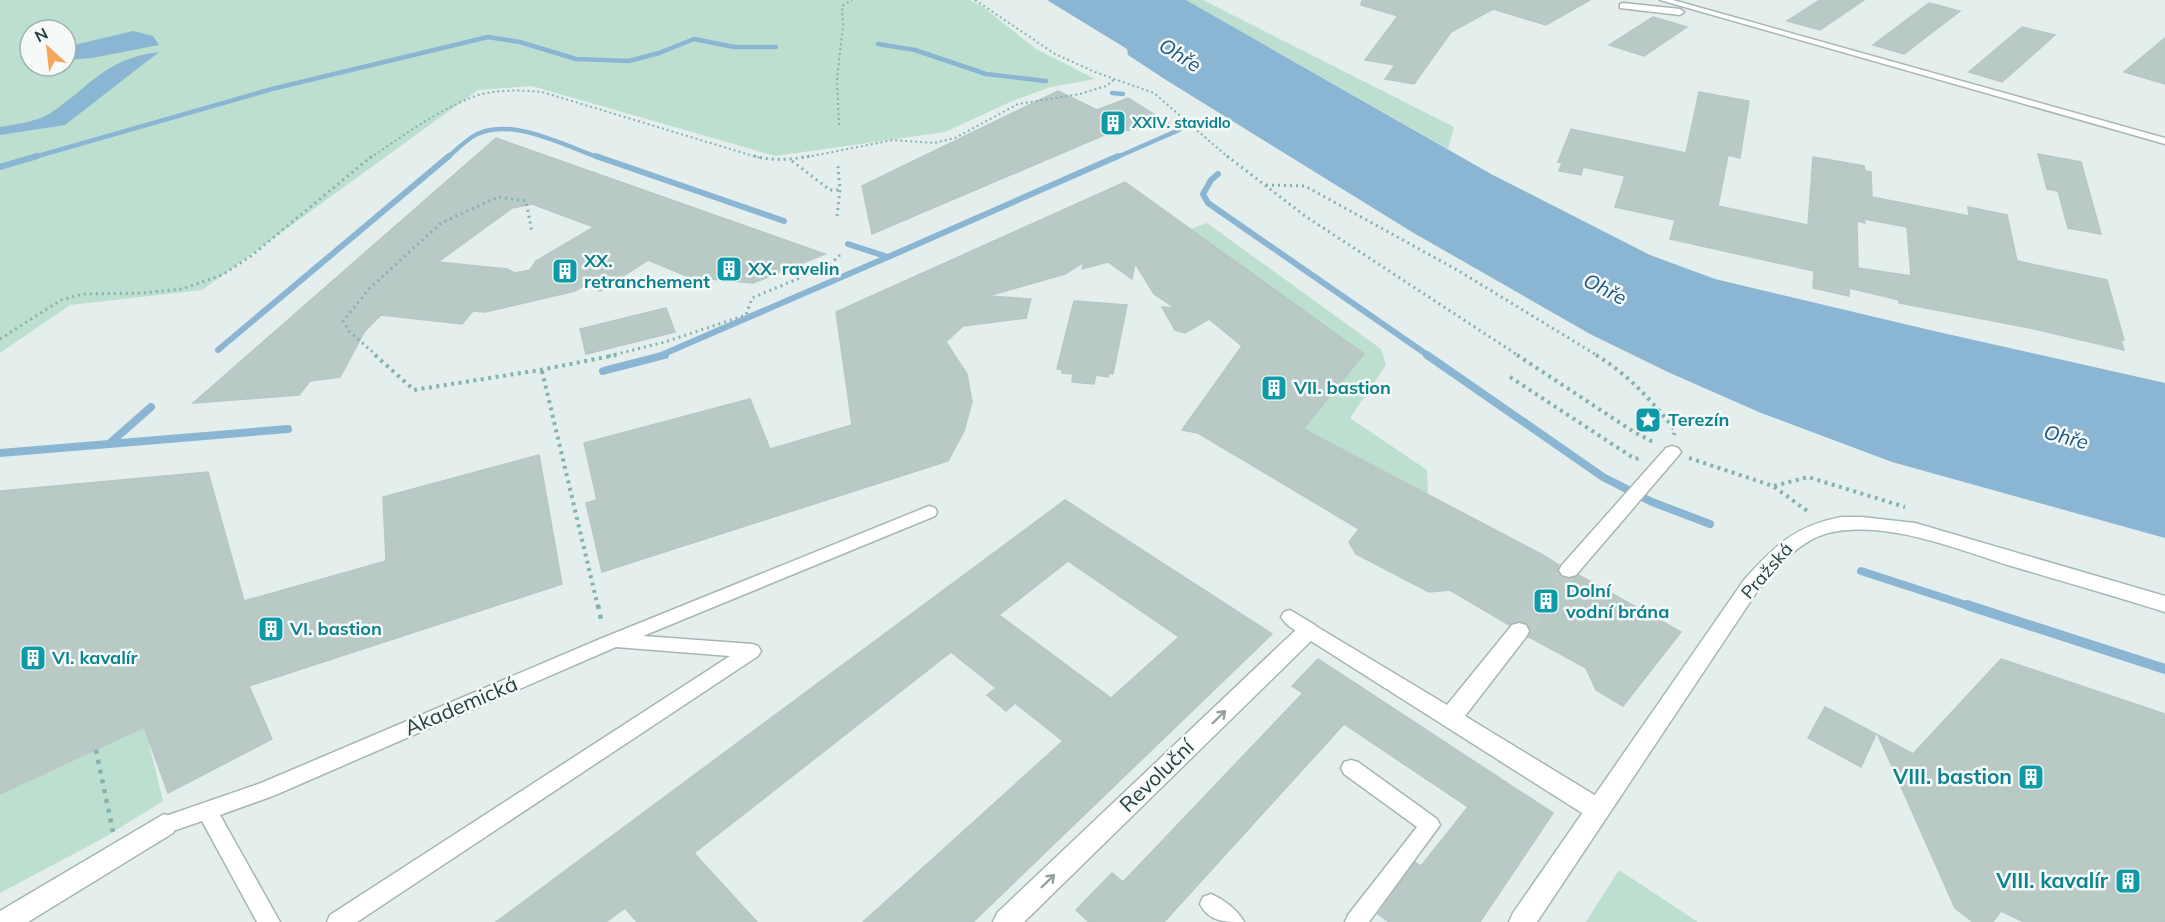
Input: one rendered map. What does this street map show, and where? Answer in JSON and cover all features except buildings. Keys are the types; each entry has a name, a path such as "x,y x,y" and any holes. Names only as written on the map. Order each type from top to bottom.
{"street":[{"path":"1569,570 1672,452"},
{"name":"Pražská","path":"1522,922 1751,585 1781,550 1810,530 1846,523 1880,524 1915,530 2165,604"},
{"name":"Revoluční","path":"1013,920 1299,624 1450,718"},
{"path":"1519,631 1450,718 1598,810"},
{"name":"Akademická","path":"5,922 164,825"}],"lane":[{"path":"1664,0 2165,141"},
{"path":"1623,6 1685,13 1701,10"},
{"name":"Akademická","path":"164,825 266,790 610,643 929,512"},
{"path":"338,922 752,651 610,643"},
{"path":"1351,768 1430,825 1356,922"},
{"path":"206,809 269,922"},
{"path":"1211,904 1233,922"}],"path":[{"path":"839,125 837,80 843,25 842,6 852,0"},
{"path":"975,0 1055,54 1154,93 1215,147 1305,216 1634,432 1672,452 1773,486 1827,525"},
{"path":"0,339 61,300 83,294 142,293 183,289 222,274 251,256 326,193 402,135 435,115 476,96 516,90 542,92 728,150 768,160 792,160 893,140 934,143 955,138 1018,104 1080,94 1106,86 1115,79"},
{"path":"792,160 830,190 840,189"},
{"path":"837,216 840,189 838,166"},
{"path":"1265,185 1305,186 1459,271 1618,369 1646,394 1675,430 1672,452"},
{"path":"532,232 526,201 498,197 474,206 441,223 370,288 343,321 349,331 414,390 542,371 660,345 714,328 746,315 752,298 828,266 840,255"},
{"path":"542,371 610,643"},
{"path":"1510,377 1635,459 1672,452"},
{"path":"96,750 118,853"}],"green space":[{"path":"0,0 970,0 983,7 1036,49 1095,79 1051,87 1012,101 945,132 775,156 532,86 478,90 202,290 70,305 0,353"},
{"path":"1186,0 1203,0 1454,127 1448,149"},
{"path":"1207,223 1381,349 1386,365 1350,418 1427,470 1428,494 1303,429 1363,354 1191,229"},
{"path":"145,727 163,801 100,840 0,893 0,794"},
{"path":"1619,870 1698,922 1586,922"}],"water":[{"name":"Ohře","path":"1047,0 1186,0 1491,174 1650,255 1715,279 2165,383 2165,538 1892,462 1761,413 1670,373 1590,334 1412,232 1166,80 1128,55 1127,49"},
{"path":"133,31 153,36 159,45 78,59 78,44"},
{"path":"159,52 65,125 0,135 0,127 44,117 99,76 124,61"}],"waterway":[{"path":"31,158 272,89 488,37 520,42 576,59 629,61 659,53 694,39 734,47 776,47"},
{"path":"878,44 915,50 986,74 1046,81"},
{"path":"1112,93 1123,94"},
{"path":"447,158 472,137 486,131 502,129 536,134 600,158"},
{"path":"1115,158 1179,130"},
{"path":"0,167 37,156"},
{"path":"218,350 449,156"},
{"path":"596,156 784,221"},
{"path":"888,257 1118,156"},
{"path":"1218,174 1211,180 1203,194 1208,203 1429,356"},
{"path":"848,244 888,257"},
{"path":"659,356 888,257"},
{"path":"603,371 665,355"},
{"path":"1427,355 1603,477 1652,502 1710,524"},
{"path":"109,444 151,407"},
{"path":"109,444 288,429"},
{"path":"0,453 109,444"},
{"path":"1861,571 1972,607"},
{"path":"1967,605 2165,669"}],"tunnel":[{"path":"1539,607 1569,570"},
{"path":"1519,631 1540,605"}],"place":[{"name":"XXIV. stavidlo","path":"1113,123"},
{"name":"XX. ravelin","path":"729,269"},
{"name":"XX. retranchement","path":"565,271"},
{"name":"VII. bastion","path":"1274,388"},
{"name":"Terezín","path":"1648,420"},
{"name":"Dolní vodní brána","path":"1546,601"},
{"name":"VI. bastion","path":"271,629"},
{"name":"VI. kavalír","path":"33,658"},
{"name":"VIII. bastion","path":"2031,777"},
{"name":"VIII. kavalír","path":"2128,881"}]}
